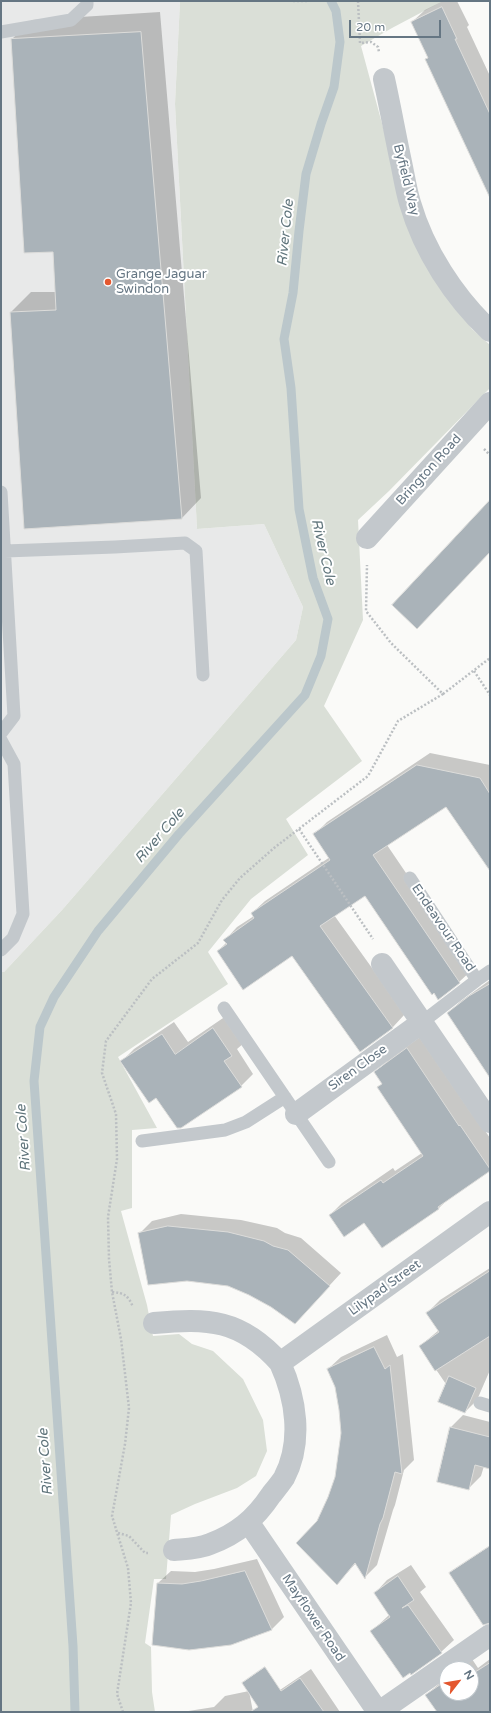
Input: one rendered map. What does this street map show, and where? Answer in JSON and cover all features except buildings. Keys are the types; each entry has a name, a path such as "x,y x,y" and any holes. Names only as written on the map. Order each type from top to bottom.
{"street":[{"name":"Byfield Way","path":"384,79 410,202 418,227 430,252 443,273 464,303 490,331"},
{"name":"Brington Road","path":"367,538 490,403"},
{"path":"382,964 490,1122"},
{"name":"Siren Close","path":"290,1106 421,1023"},
{"name":"Lilypad Street","path":"280,1363 490,1212"},
{"path":"154,1323 193,1320 220,1323 237,1329 253,1338 266,1348 280,1363 293,1397 296,1427 291,1458 284,1478 249,1523 209,1545 174,1550"},
{"name":"Mayflower Road","path":"249,1523 378,1712"},
{"path":"378,1712 490,1635"}],"lane":[{"path":"1,32 71,20 87,5 86,1"},
{"path":"1,492 14,716 1,733"},
{"path":"5,551 185,543 196,551 203,675"},
{"path":"1,740 14,764 23,914 13,938 1,950"},
{"name":"Endeavour Road","path":"410,878 477,980 421,1023"},
{"path":"477,980 490,970"},
{"path":"224,1008 329,1162"},
{"path":"142,1141 225,1130 290,1106"}],"path":[{"path":"293,1 309,1"},
{"path":"358,1 360,43 371,42 378,47 384,79"},
{"path":"367,538 366,610 391,643 443,694"},
{"path":"123,1712 117,1694 131,1603 128,1568 112,1516 126,1444 129,1408 121,1339 112,1292 109,1258 108,1217 117,1159 116,1114 102,1074 106,1041 152,979 198,943 222,900 240,878 274,848 368,776 398,721 443,694 490,658"},
{"path":"474,671 490,695"},
{"path":"299,829 382,952 382,964"},
{"path":"118,1533 129,1536 144,1553 158,1554 174,1550"}],"shaded area":[{"path":"1,1 180,1 175,104 197,529 264,524 303,607 296,640 62,910 4,972 1,972"},
{"path":"180,1 443,1 361,46 390,153 435,279 472,329 490,345 490,388 389,491 358,520 363,620 324,706 362,761 286,819 308,855 251,899 208,952 228,984 118,1057 157,1128 132,1130 132,1208 121,1211 147,1305 153,1336 179,1334 192,1344 213,1351 243,1379 263,1420 267,1451 256,1476 237,1488 171,1515 166,1579 154,1579 145,1643 151,1647 152,1692 155,1712 1,1712 1,972 4,972 62,910 296,640 303,607 264,524 197,529 175,104"}],"waterway":[{"name":"River Cole","path":"75,1712 73,1646 34,1081 40,1027 54,997 98,931 179,834 305,695 321,656 328,619 313,578 299,509 291,388 284,339 293,293 306,174 334,87 340,42 336,11 331,1"}],"place":[{"name":"Grange Jaguar Swindon","path":"108,282"}]}
